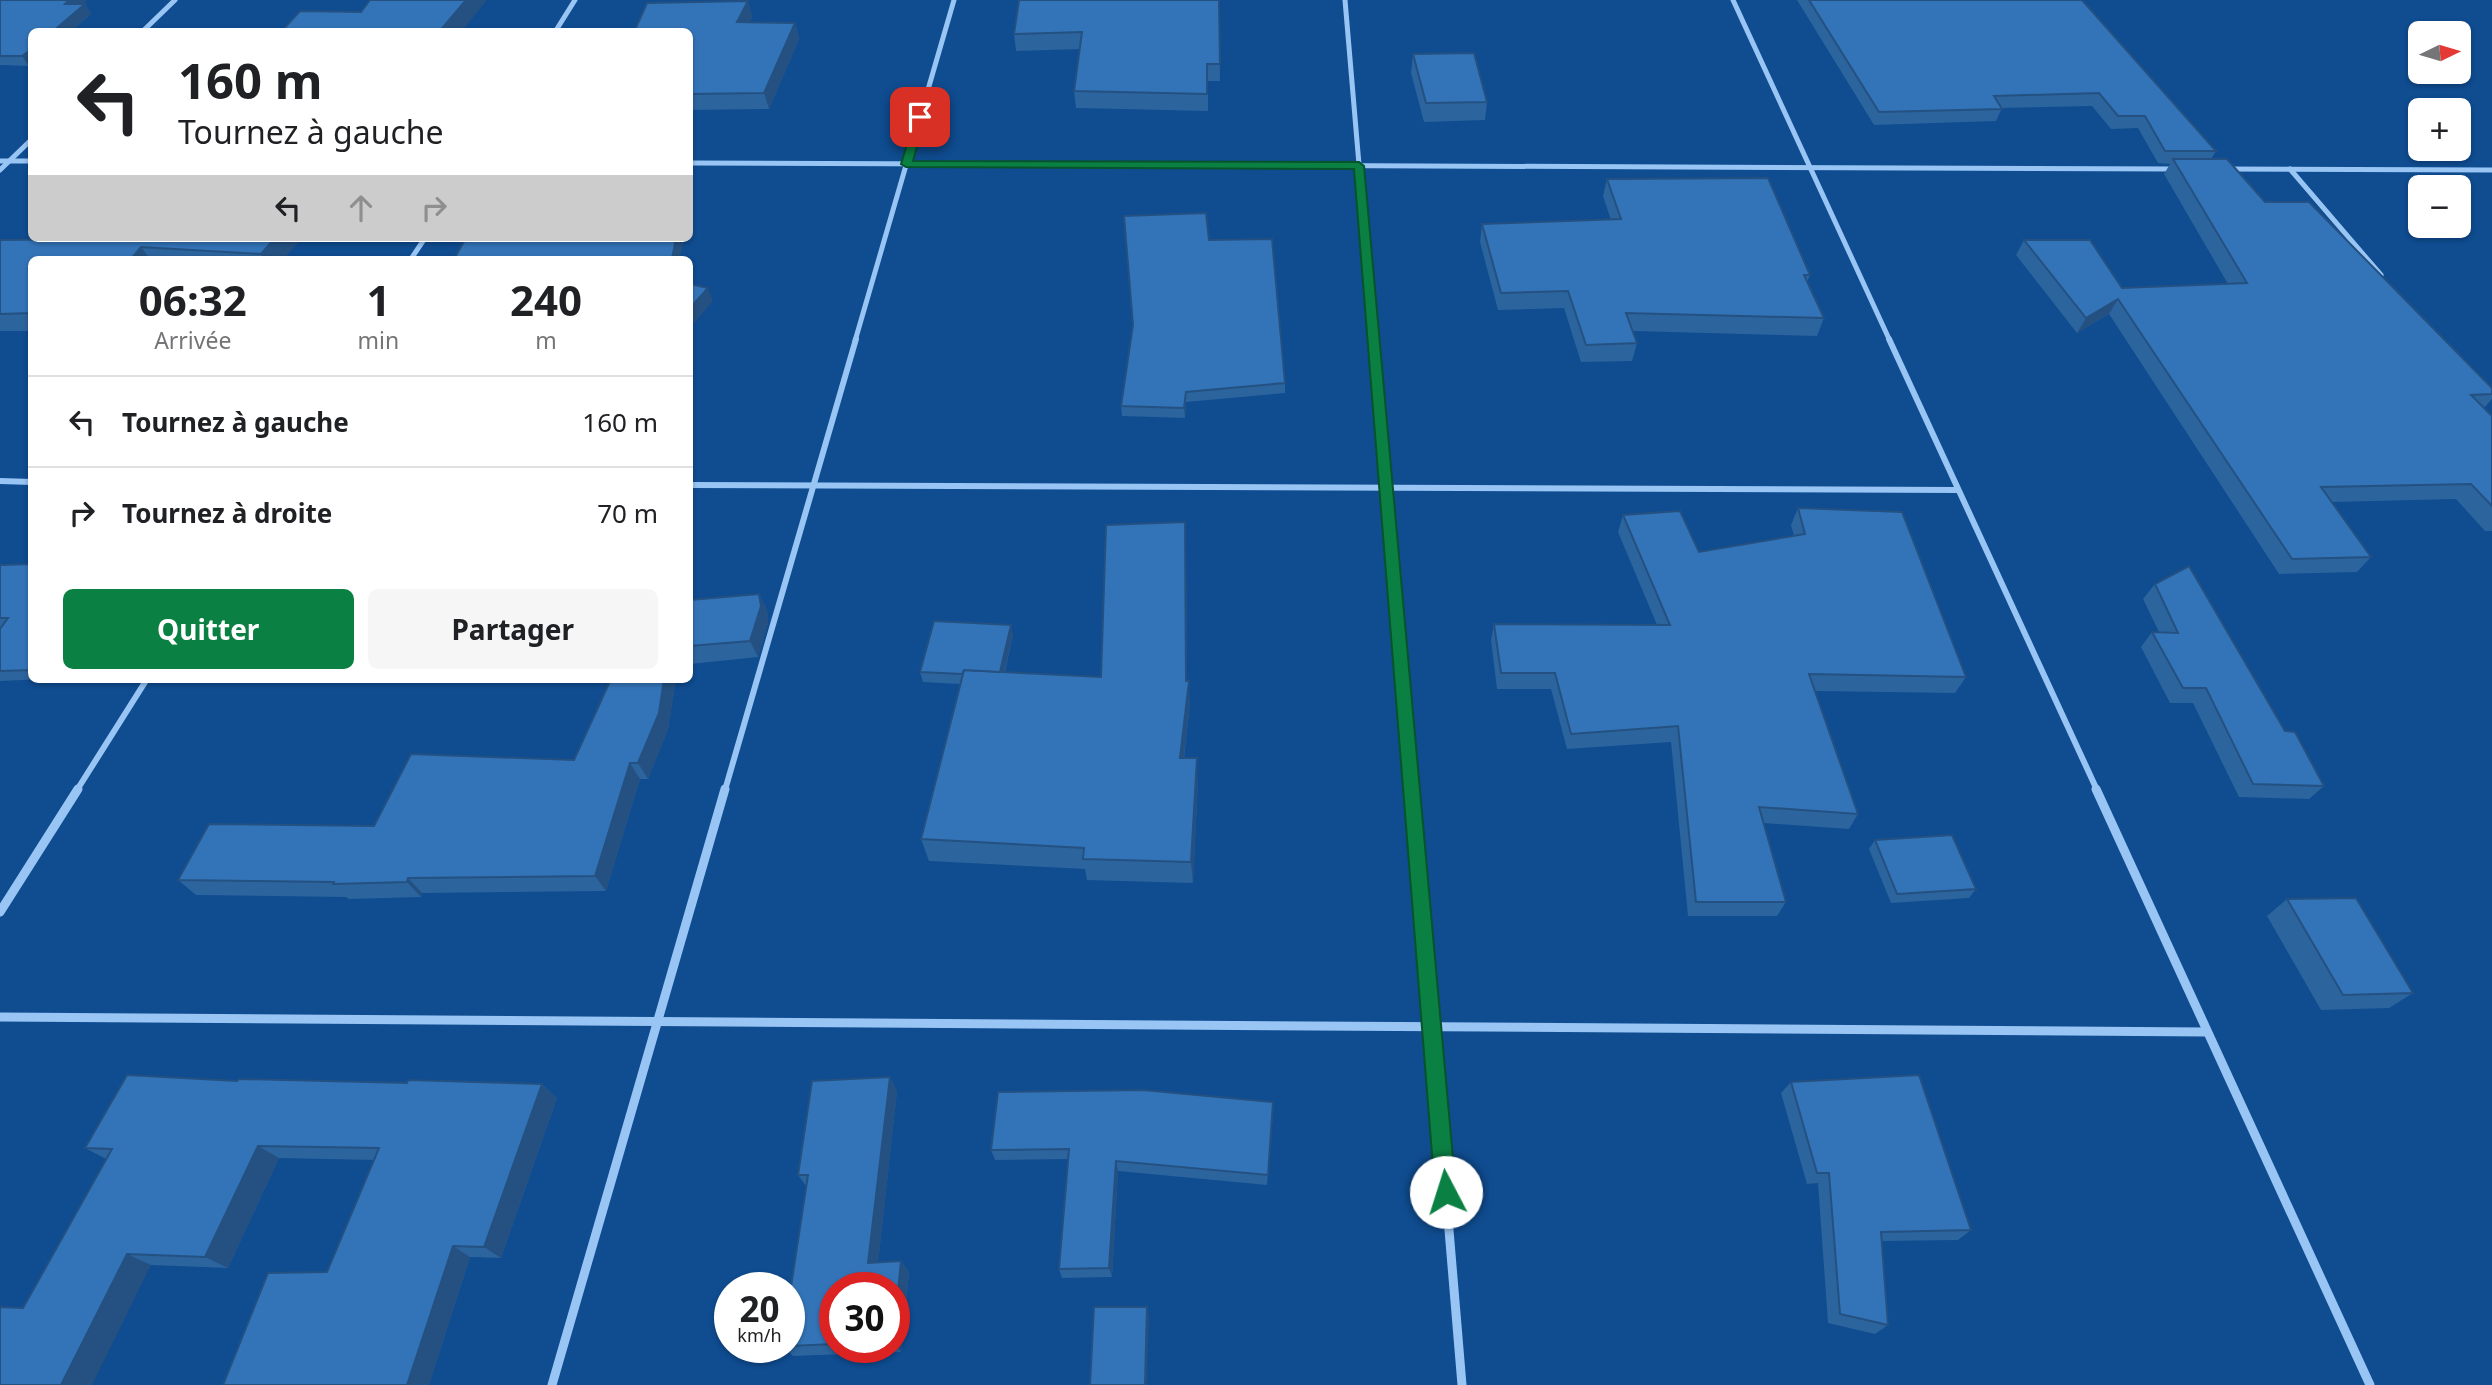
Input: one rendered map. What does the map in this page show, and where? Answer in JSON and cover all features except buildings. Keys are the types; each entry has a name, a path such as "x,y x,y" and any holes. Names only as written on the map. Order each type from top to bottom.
{"street":[{"path":"146,28 175,0"},
{"path":"558,28 575,0"},
{"path":"552,1385 954,0"},
{"path":"1345,0 1462,1385"},
{"path":"1733,0 2370,1385"},
{"path":"0,170 28,143"},
{"path":"0,161 28,161"},
{"path":"693,163 2181,169"},
{"path":"2222,169 2492,170"},
{"path":"2290,169 2387,282"},
{"path":"0,481 28,482"},
{"path":"693,485 1958,490"},
{"path":"0,912 144,683"},
{"path":"0,1017 2207,1032"}],"route":[{"path":"920,117 906,164 1359,166 1446,1192"}]}
